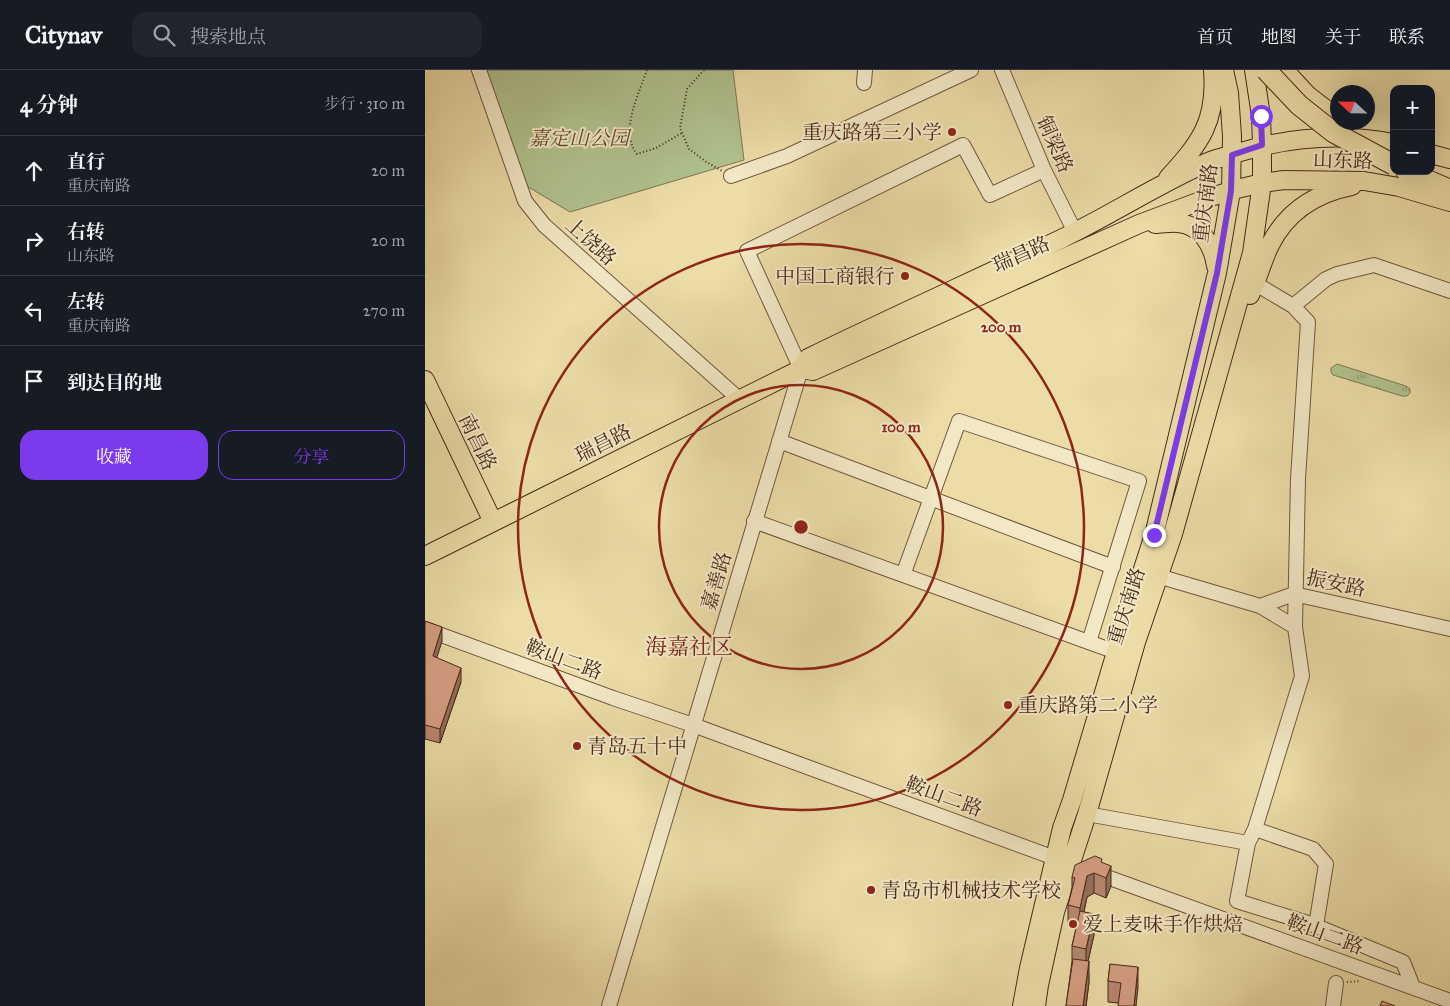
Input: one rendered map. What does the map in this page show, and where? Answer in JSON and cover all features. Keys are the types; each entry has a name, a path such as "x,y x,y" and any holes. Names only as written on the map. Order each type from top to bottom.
{"highway":[{"path":"1266,70 1299,105 1333,132 1390,163"},
{"path":"1283,70 1307,96 1330,114"},
{"path":"1358,130 1390,145"},
{"path":"1435,170 1450,176"},
{"path":"1416,175 1450,190"}],"main road":[{"path":"1160,186 1187,157 1206,128 1213,102 1213,70"},
{"name":"重庆南路","path":"1036,1006 1055,912 1062,861 1062,828 1154,535 1217,273 1231,191 1232,155 1229,93 1224,70"},
{"name":"重庆南路","path":"1022,1006 1062,861 1087,814 1137,642 1173,534 1252,253 1262,183 1261,116 1254,70"},
{"path":"1273,70 1308,105 1330,116"},
{"name":"山东路","path":"1232,155 1262,145 1336,136 1390,145"},
{"name":"瑞昌路","path":"425,556 801,369 808,358 1075,232 1209,162 1232,155"},
{"path":"1435,155 1450,159"},
{"name":"山东路","path":"1262,183 1283,180 1373,182 1399,187 1450,202"},
{"path":"1230,333 1255,284 1269,246 1290,216 1301,206 1331,191 1373,182"},
{"name":"瑞昌路","path":"801,369 813,371 1139,224 1231,191 1262,183"},
{"path":"1139,224 1176,222 1197,230 1208,241 1214,253 1217,273"},
{"name":"南昌路","path":"425,380 493,522"}],"street":[{"name":"上饶路","path":"479,70 525,201 543,225 739,399"},
{"path":"731,176 787,156 971,70"},
{"name":"铜梁路","path":"1002,70 1044,170 1075,232"},
{"path":"801,369 747,251 963,145 990,195 1044,170"},
{"path":"1293,306 1326,279 1337,274 1374,265 1450,291"},
{"path":"1255,284 1293,306 1308,322 1298,479 1294,594 1295,627 1302,676 1255,829 1248,843 1237,901 1316,926 1403,962 1413,987"},
{"name":"嘉善路","path":"609,1006 801,369"},
{"path":"903,575 959,421 1139,481 1089,642"},
{"path":"779,441 1113,566"},
{"path":"754,521 1116,652"},
{"path":"1158,576 1260,606 1295,627"},
{"name":"振安路","path":"1260,606 1294,594 1450,629"},
{"name":"鞍山二路","path":"425,629 1450,1001"},
{"path":"1087,814 1248,843"},
{"path":"1255,829 1313,849 1326,864 1316,926"},
{"path":"1333,1006 1336,983"}],"path":[{"path":"647,70 632,114 630,133 633,149 637,154 656,148 682,133"},
{"path":"704,70 687,89 681,128 682,133 689,149 705,162 731,176"},
{"path":"1336,983 1367,981 1373,972"}],"green space":[{"name":"嘉定山公园","path":"472,70 733,70 744,160 570,212 520,182"},
{"path":"1337,364 1406,386 1410,389 1410,393 1407,396 1402,396 1333,375 1331,368"}],"building":[{"path":"425,621 442,627 433,656 461,668 440,729 425,725"},
{"path":"1095,856 1102,859 1101,862 1111,866 1106,878 1094,873 1087,876 1080,908 1068,905 1075,878 1072,877 1075,865"},
{"path":"1080,911 1094,914 1086,949 1072,946"},
{"path":"1073,959 1089,961 1083,1006 1066,1006"},
{"path":"1110,964 1138,967 1134,1006 1118,1006 1121,983 1108,981"},
{"path":"1382,1001 1395,1006 1380,1006"}],"place":[{"name":"重庆路第三小学","path":"952,132"},
{"name":"中国工商银行","path":"905,276"},
{"name":"重庆路第二小学","path":"1008,705"},
{"name":"青岛五十中","path":"577,746"},
{"name":"青岛市机械技术学校","path":"871,890"},
{"name":"爱上麦味手作烘焙","path":"1073,924"}],"district":[{"name":"海嘉社区","path":"689,646"}],"route":[{"path":"1154,535 1217,273 1231,191 1232,155 1262,145 1261,116"}]}
